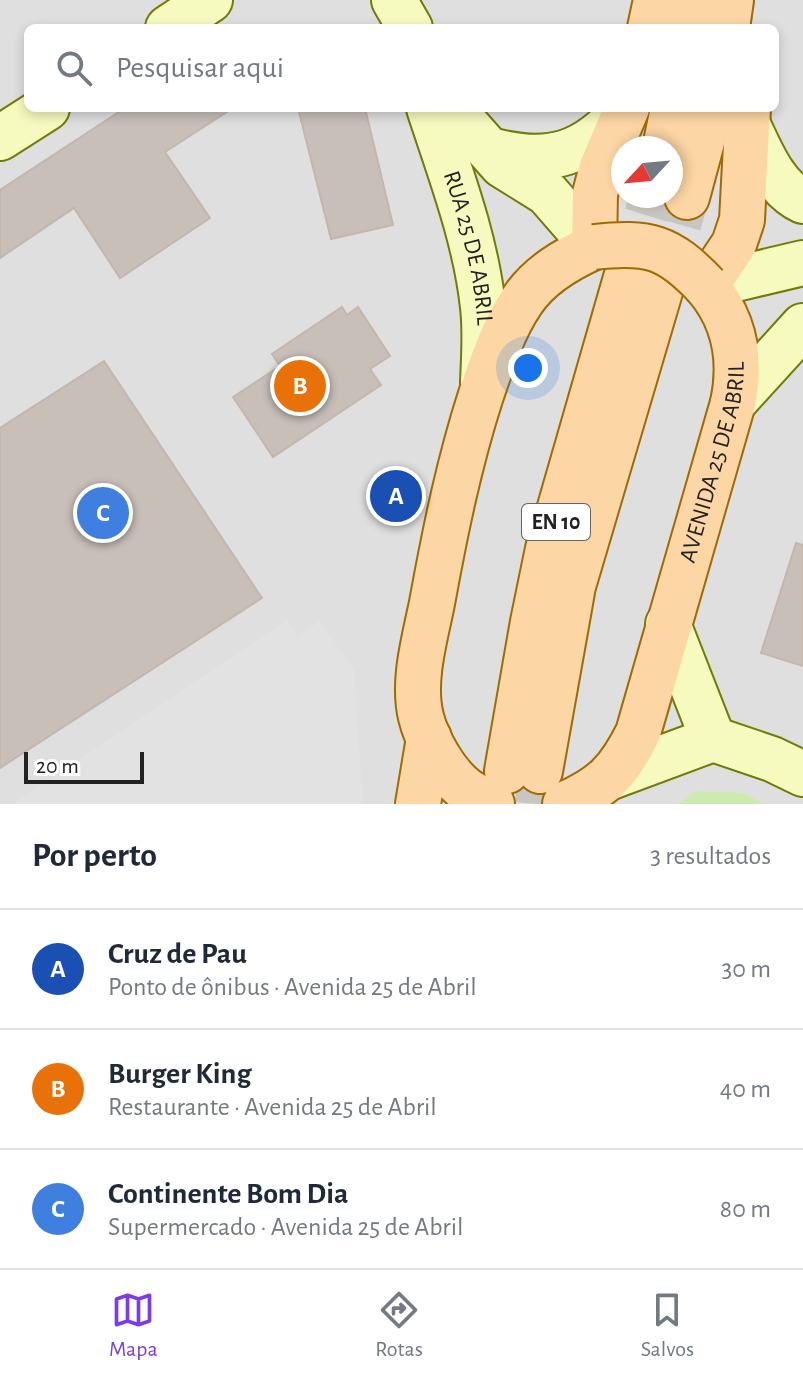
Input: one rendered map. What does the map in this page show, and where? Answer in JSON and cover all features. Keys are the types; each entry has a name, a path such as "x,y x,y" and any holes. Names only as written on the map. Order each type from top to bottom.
{"main road":[{"path":"174,24 210,0"},
{"path":"394,0 402,24"},
{"path":"394,0 408,24"},
{"path":"651,24 656,0"},
{"path":"688,24 691,0"},
{"path":"728,24 731,0"},
{"path":"755,24 757,0"},
{"path":"0,138 41,112"},
{"name":"RUA 25 DE ABRIL","path":"430,112 464,219 483,305 482,393"},
{"name":"RUA 25 DE ABRIL","path":"458,112 502,165 547,193 594,247"},
{"name":"RUA 25 DE ABRIL","path":"488,149 537,159 558,156 593,140 623,112"},
{"path":"594,247 595,194 602,167 625,112"},
{"path":"667,136 672,112"},
{"path":"687,197 736,113"},
{"path":"736,113 779,181 803,201"},
{"path":"706,286 734,244 742,220 736,113"},
{"name":"AVENIDA 25 DE ABRIL","path":"626,243 658,249 682,260 723,309 734,336 737,385 638,733 611,791 586,795 514,788 450,772 429,738 418,700 421,660 449,508 482,393 507,325 524,297 547,273 572,256 594,247 626,243"},
{"path":"706,286 803,263"},
{"name":"EN 10","path":"514,788 573,586 643,283"},
{"path":"733,403 803,326"},
{"path":"668,624 713,739"},
{"name":"AVENIDA 25 DE ABRIL","path":"418,804 429,738"},
{"path":"611,791 713,739 772,759 803,774"}],"shaded area":[{"path":"0,0 803,0 803,804 0,804"},
{"path":"287,620 298,636 320,621 354,670 363,804 12,804"}],"green space":[{"path":"696,791 744,793 764,804 678,804"}],"building":[{"path":"119,112 227,112 165,152 210,218 120,278 74,208 0,258 0,190"},
{"path":"299,112 366,112 393,225 331,239"},
{"path":"342,307 347,315 358,307 390,356 370,369 381,385 273,457 233,397 280,366 272,354"},
{"path":"104,361 262,598 0,768 0,428"},
{"path":"796,543 803,545 803,666 761,653"}],"tunnel":[{"path":"661,288 687,197"},
{"path":"626,278 648,208"},
{"path":"537,804 540,771"}],"place":[{"name":"Burger King","path":"300,386"},
{"name":"Cruz de Pau","path":"396,496"},
{"name":"Continente Bom Dia","path":"103,513"}]}
